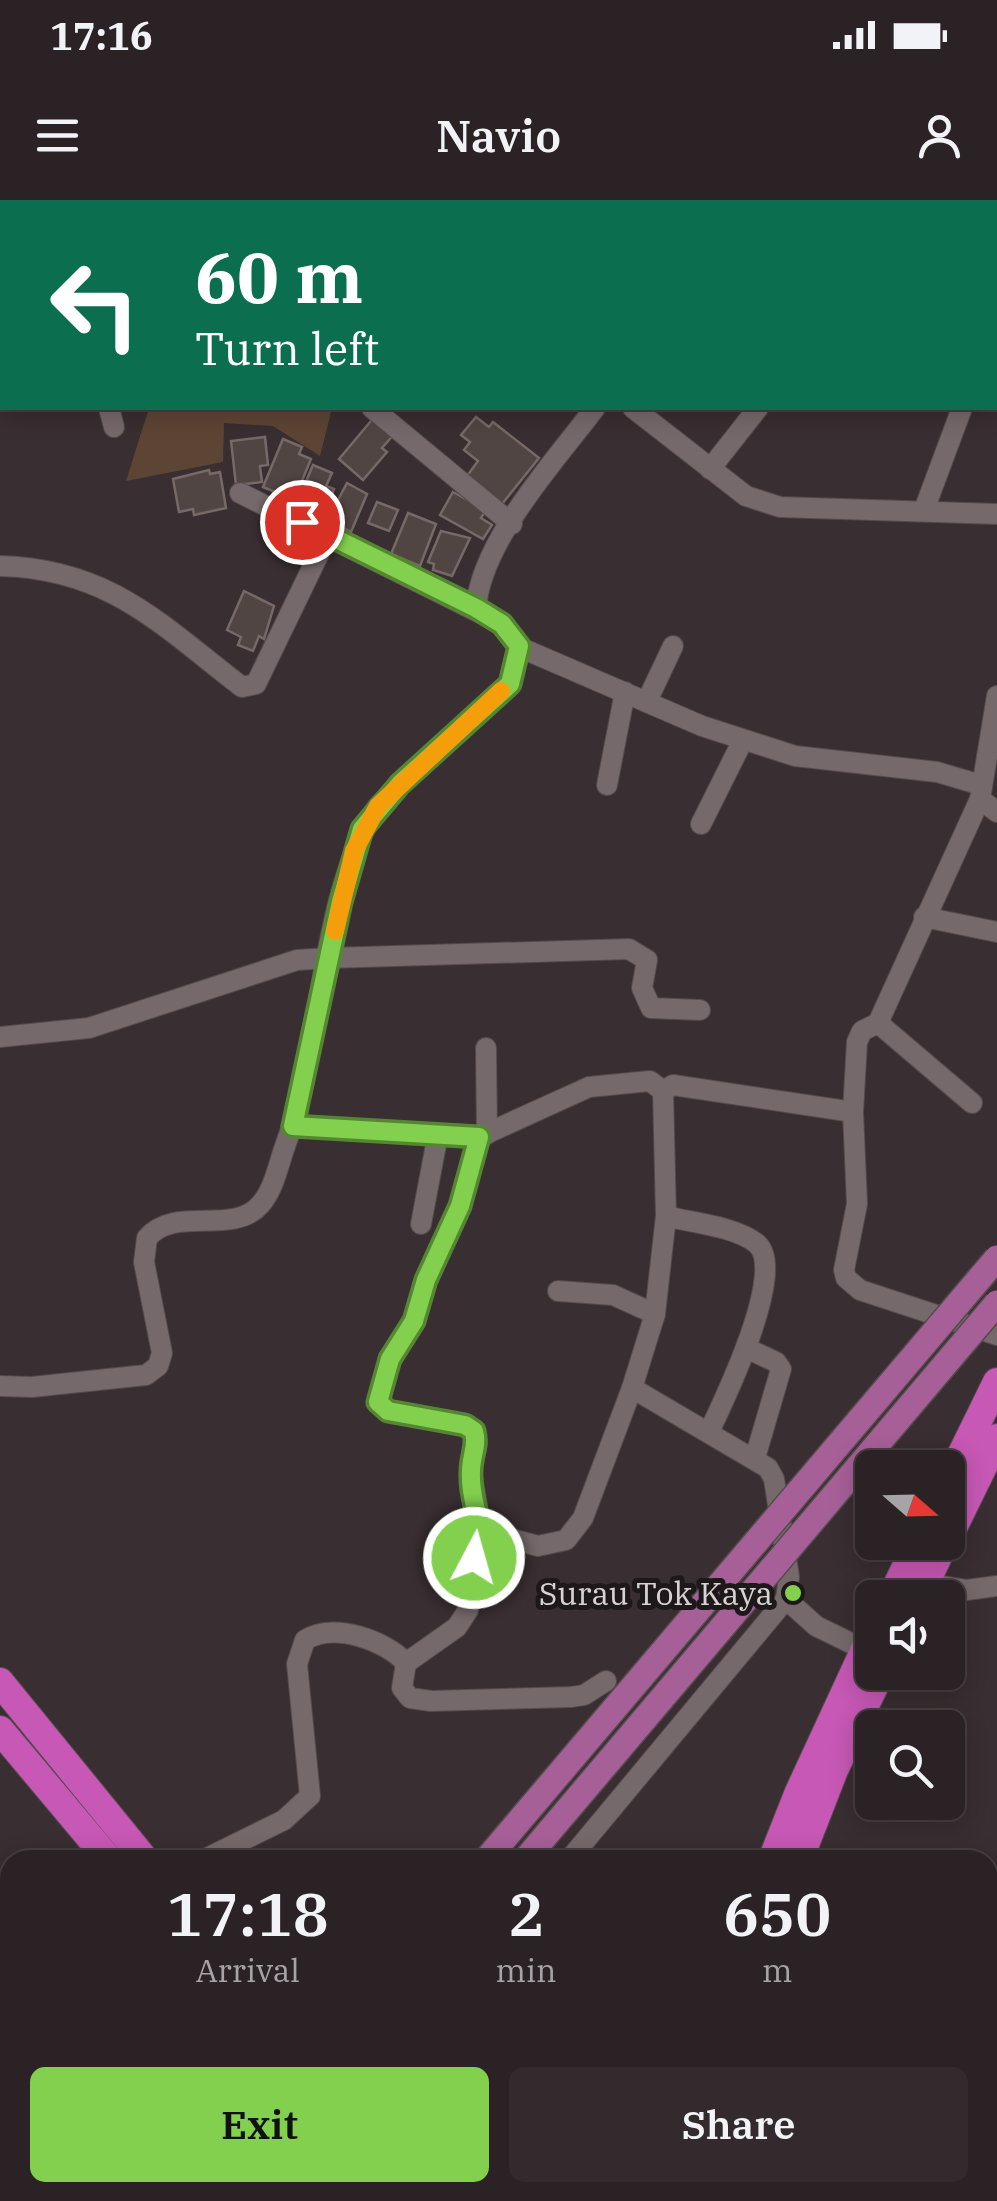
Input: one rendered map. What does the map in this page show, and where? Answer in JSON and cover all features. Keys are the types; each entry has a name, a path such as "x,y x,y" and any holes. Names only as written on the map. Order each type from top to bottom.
{"highway":[{"path":"964,1450 997,1382"},
{"path":"965,1502 997,1438"},
{"path":"0,1682 137,1850"},
{"path":"777,1850 855,1689"},
{"path":"803,1850 860,1690"},
{"path":"0,1721 25,1762"},
{"path":"0,1730 100,1850"}],"main road":[{"path":"494,1850 997,1258"},
{"path":"533,1850 997,1303"}],"street":[{"path":"374,410 512,524"},
{"path":"476,608 478,583 512,524 594,410"},
{"path":"636,410 746,496 780,507 997,514"},
{"path":"710,469 756,410"},
{"path":"924,510 961,410"},
{"path":"240,493 476,608 502,624 519,646 625,692 743,740 795,756 895,771 937,772 986,799"},
{"path":"0,566 60,571 124,596 242,687 256,684 328,534"},
{"path":"0,1386 32,1387 146,1375 158,1366 162,1353 144,1262 148,1238 166,1224 239,1217 260,1206 293,1126 328,958 362,829 378,806 510,684 519,646"},
{"path":"647,701 673,646"},
{"path":"607,785 625,692"},
{"path":"997,696 986,799 924,917 878,1023 862,1032 857,1042 853,1112 857,1204 846,1278 860,1290 997,1335"},
{"path":"700,824 743,740"},
{"path":"924,917 997,932"},
{"path":"0,1038 88,1028 297,960 328,958 629,949 647,960 642,988 651,1008 700,1010"},
{"path":"878,1023 972,1103"},
{"path":"486,1048 483,1135 460,1206 426,1280 414,1321 390,1359 378,1402 388,1411 465,1425 474,1431 477,1443 470,1470 481,1532 468,1610 457,1627 406,1663 402,1688 417,1700 571,1698 584,1696 606,1681"},
{"path":"293,1126 483,1135 589,1087 650,1081 663,1090"},
{"path":"663,1090 673,1085 853,1112"},
{"path":"481,1532 538,1546 566,1540 583,1518 655,1314 666,1216 663,1090"},
{"path":"421,1224 438,1134"},
{"path":"666,1216 738,1235 763,1252 765,1268 748,1349 709,1432"},
{"path":"558,1290 613,1295 655,1314"},
{"path":"748,1349 776,1362 781,1369 756,1458"},
{"path":"577,1850 786,1599 789,1577 774,1478 756,1458 632,1388"},
{"path":"965,1590 997,1586"},
{"path":"786,1599 816,1626 855,1644"},
{"path":"223,1850 284,1820 310,1796 297,1664 305,1640 322,1634 347,1634 388,1647 406,1663"}],"shaded area":[{"path":"148,410 332,410 320,456 273,426 224,423 223,462 126,481"}],"building":[{"path":"376,415 396,432 382,448 387,452 363,480 339,459"},
{"path":"476,417 489,427 493,422 539,458 502,504 467,476 478,461 464,450 470,442 461,435"},
{"path":"265,437 268,465 260,466 262,482 236,485 231,441"},
{"path":"283,439 302,447 299,454 311,459 294,500 263,487"},
{"path":"313,465 332,473 326,486 334,489 327,506 316,501 313,509 297,503"},
{"path":"209,470 210,474 220,472 226,508 194,515 193,509 179,512 173,479"},
{"path":"347,483 367,494 351,532 328,519"},
{"path":"453,492 486,510 481,518 492,525 483,539 440,515"},
{"path":"377,502 398,510 389,531 368,523"},
{"path":"408,513 436,524 420,566 391,554"},
{"path":"441,531 470,538 452,576 433,570 434,564 428,562"},
{"path":"244,591 274,606 264,639 259,636 253,651 238,645 241,637 227,630"}],"slow traffic":[{"path":"335,931 362,829 378,806 445,739 501,691"}],"place":[{"name":"Surau Tok Kaya","path":"793,1593"}],"route":[{"path":"302,522 476,608 502,624 519,646 510,684 445,739 378,806 362,829 341,902 293,1126 479,1137 472,1174 460,1206 426,1280 414,1321 390,1359 378,1402 388,1411 465,1425 474,1431 477,1443 470,1470 481,1532 474,1558"}]}
